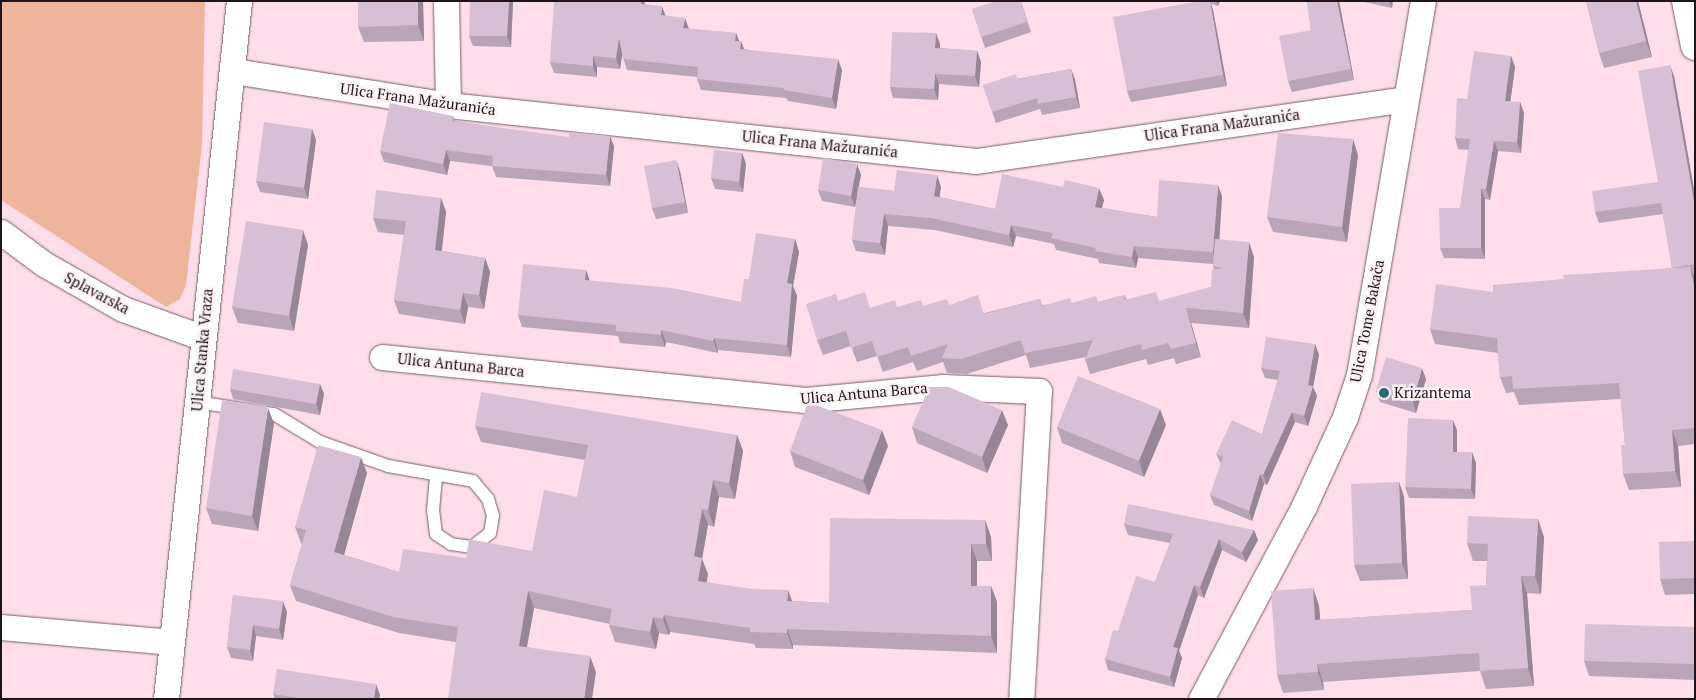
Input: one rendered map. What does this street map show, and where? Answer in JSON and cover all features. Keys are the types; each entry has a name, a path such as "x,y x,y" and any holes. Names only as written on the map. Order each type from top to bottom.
{"main road":[{"path":"1686,1 1695,46"}],"street":[{"name":"Ulica Stanka Vraza","path":"166,699 202,337 234,71 239,1"},
{"path":"446,1 448,105"},
{"name":"Ulica Tome Bakača","path":"1201,699 1304,506 1345,417 1358,375 1367,333 1423,1"},
{"name":"Ulica Frana Mažuranića","path":"234,71 448,105 976,161 1406,99"},
{"name":"Splavarska","path":"1,232 44,264 123,309 202,337"},
{"name":"Ulica Antuna Barca","path":"382,358 805,400 943,387 1039,391 1021,699"},
{"path":"1,627 171,642"}],"lane":[{"path":"197,402 274,414 320,442 388,466 473,481 488,499 493,515 490,533 472,547 451,544 436,534 433,511 436,475"}],"shaded area":[{"path":"1,1 205,1 202,145 186,285 180,299 166,307 1,200"}],"building":[{"path":"358,1 418,1 418,25 358,27"},
{"path":"470,1 509,1 507,36 469,36"},
{"path":"554,1 641,1 641,4 662,6 661,15 685,18 683,28 736,33 735,41 741,41 740,49 838,59 832,98 784,90 784,88 697,79 698,67 623,59 619,38 616,58 593,56 593,66 550,62"},
{"path":"996,1 1021,1 1027,22 981,37 972,9"},
{"path":"1200,1 1210,1 1223,75 1127,91 1113,17"},
{"path":"1307,1 1337,1 1351,69 1288,81 1279,36 1311,30"},
{"path":"1586,1 1636,1 1646,41 1599,53"},
{"path":"892,32 936,33 935,48 977,51 975,76 935,74 934,89 890,87"},
{"path":"1474,51 1511,56 1505,101 1520,102 1517,142 1494,141 1486,189 1481,189 1481,248 1440,248 1439,208 1460,208 1470,139 1455,138 1457,98 1467,99"},
{"path":"1670,65 1695,207 1695,264 1672,268 1661,203 1595,212 1592,191 1658,182 1638,71"},
{"path":"1071,69 1076,97 1038,104 1037,98 992,112 983,85 1016,74 1017,79"},
{"path":"390,103 453,116 452,121 569,137 569,132 610,136 606,175 492,166 493,156 446,150 443,164 380,151"},
{"path":"264,122 312,129 304,188 256,181"},
{"path":"1278,133 1353,139 1342,227 1267,217"},
{"path":"714,150 742,153 739,182 711,178"},
{"path":"823,158 857,164 851,196 818,190"},
{"path":"676,160 685,202 652,208 644,166"},
{"path":"897,170 937,175 934,196 995,209 1002,174 1063,187 1065,180 1099,188 1095,207 1157,217 1159,180 1218,185 1213,252 1134,246 1132,257 1095,251 1096,248 1051,238 1053,233 1011,225 1009,235 931,218 884,214 880,243 852,240 858,187 894,191"},
{"path":"376,190 441,198 435,250 485,258 479,295 463,293 460,310 394,300 406,221 373,218"},
{"path":"246,221 303,230 289,316 232,307"},
{"path":"756,233 795,239 787,283 792,284 787,345 714,338 713,341 661,330 661,335 616,331 616,325 518,315 523,264 586,270 585,280 672,288 741,302 744,279 749,279"},
{"path":"1215,239 1249,242 1243,313 1186,308 1196,343 1171,349 1168,343 1142,350 1141,344 1085,359 1093,340 1025,353 1021,340 961,359 942,358 948,344 911,356 908,347 877,357 872,341 851,348 846,331 817,340 806,304 836,294 838,301 865,292 870,308 895,300 897,307 921,300 923,306 947,299 949,305 978,295 984,314 1040,299 1042,306 1070,298 1072,303 1096,296 1098,302 1125,295 1124,300 1156,292 1159,301 1211,287 1212,270 1223,268 1213,266"},
{"path":"1690,267 1695,290 1695,428 1672,430 1675,471 1623,474 1621,445 1625,445 1619,383 1513,389 1512,376 1500,377 1497,338 1430,329 1436,284 1493,292 1493,285 1564,279 1563,275"},
{"path":"1266,337 1315,344 1308,385 1313,386 1304,416 1292,412 1263,475 1260,474 1249,511 1210,495 1223,457 1216,454 1232,420 1262,434 1280,371 1261,368"},
{"path":"1386,357 1422,368 1413,402 1376,391"},
{"path":"233,369 320,384 316,404 230,389"},
{"path":"1078,376 1160,409 1139,461 1057,427"},
{"path":"929,387 949,387 1002,410 982,457 912,427"},
{"path":"481,392 737,435 729,483 713,480 708,510 702,509 694,556 702,558 698,581 753,589 788,590 787,601 829,603 830,518 985,520 986,544 971,544 971,586 991,586 991,636 787,629 787,633 750,632 750,628 664,615 663,619 653,617 650,632 609,625 612,609 528,591 519,646 590,656 584,699 448,699 458,627 393,617 290,585 306,530 295,527 318,445 361,457 334,552 399,572 403,549 466,558 469,539 532,551 544,490 577,497 588,445 475,426"},
{"path":"222,400 266,406 268,408 252,516 206,508"},
{"path":"808,402 882,430 863,480 790,451"},
{"path":"1408,418 1453,420 1453,452 1472,452 1471,489 1405,487"},
{"path":"1399,482 1402,563 1354,565 1351,484"},
{"path":"1128,504 1254,530 1242,552 1219,539 1200,587 1194,585 1173,647 1178,648 1170,677 1105,659 1113,630 1118,631 1136,576 1155,582 1173,534 1124,524"},
{"path":"1468,516 1538,519 1535,576 1521,576 1528,668 1480,671 1479,653 1317,664 1318,672 1277,675 1271,591 1313,588 1315,620 1472,610 1470,586 1486,585 1488,544 1467,543"},
{"path":"1695,541 1695,578 1660,579 1659,542"},
{"path":"233,595 283,601 279,629 253,625 250,650 227,647"},
{"path":"1585,624 1695,627 1695,664 1584,661"},
{"path":"277,669 376,684 374,699 304,699 273,694"}],"place":[{"name":"Krizantema","path":"1384,393"}]}
